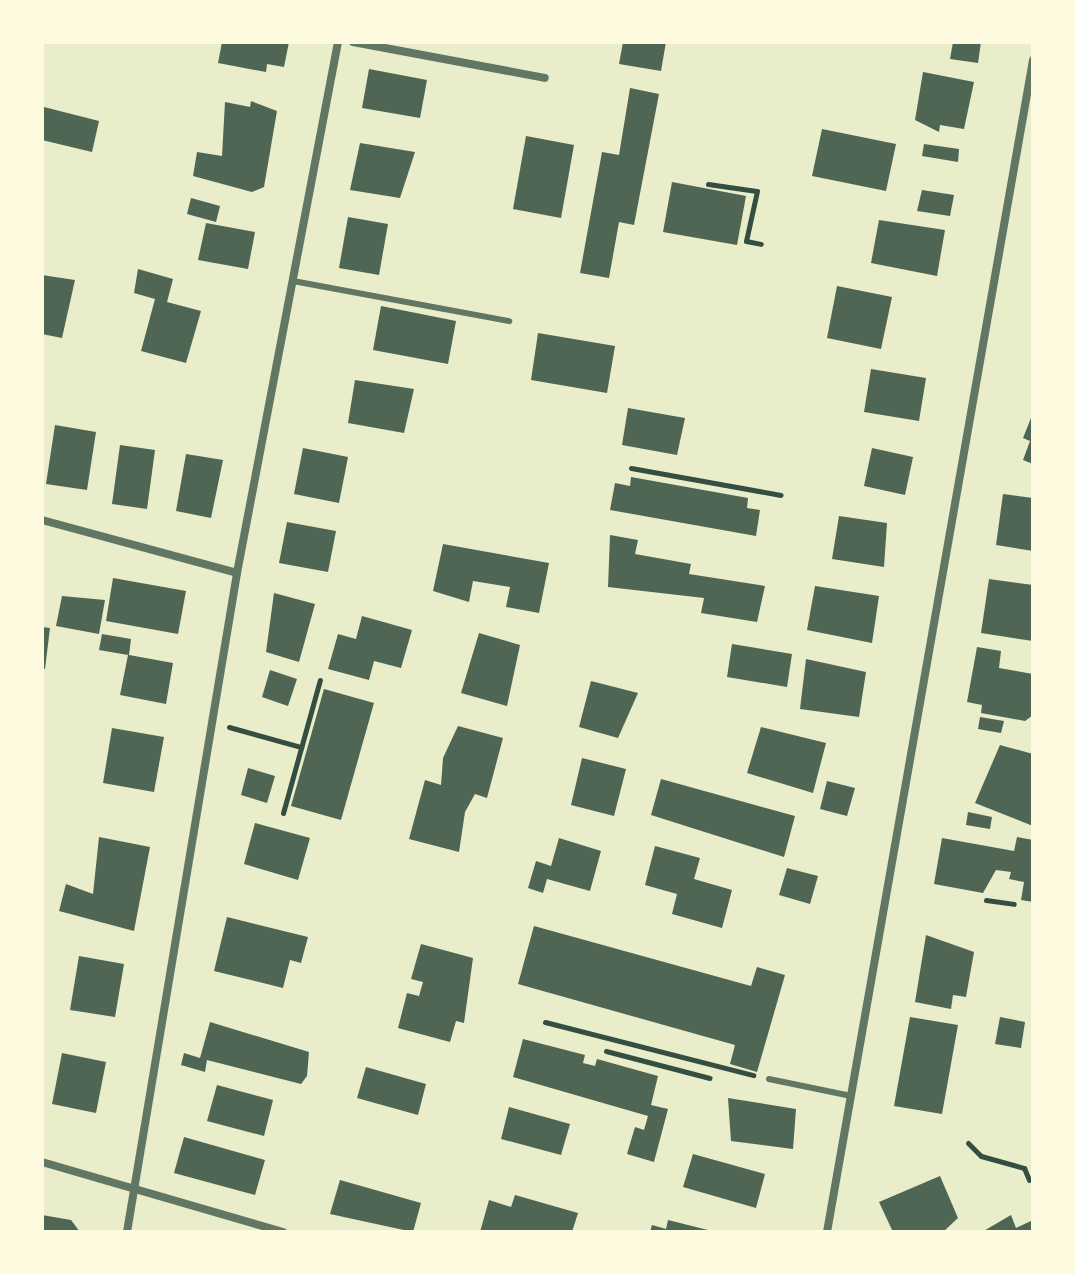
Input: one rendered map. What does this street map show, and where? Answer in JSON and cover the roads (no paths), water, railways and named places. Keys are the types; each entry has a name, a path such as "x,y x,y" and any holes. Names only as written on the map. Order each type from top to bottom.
{"street":[{"path":"127,1232 237,573 338,42"},
{"path":"353,42 545,78"},
{"path":"827,1232 1033,60"},
{"path":"42,520 237,573"},
{"path":"42,1162 283,1232"}],"lane":[{"path":"293,281 509,321"},
{"path":"769,1079 851,1096"}]}
